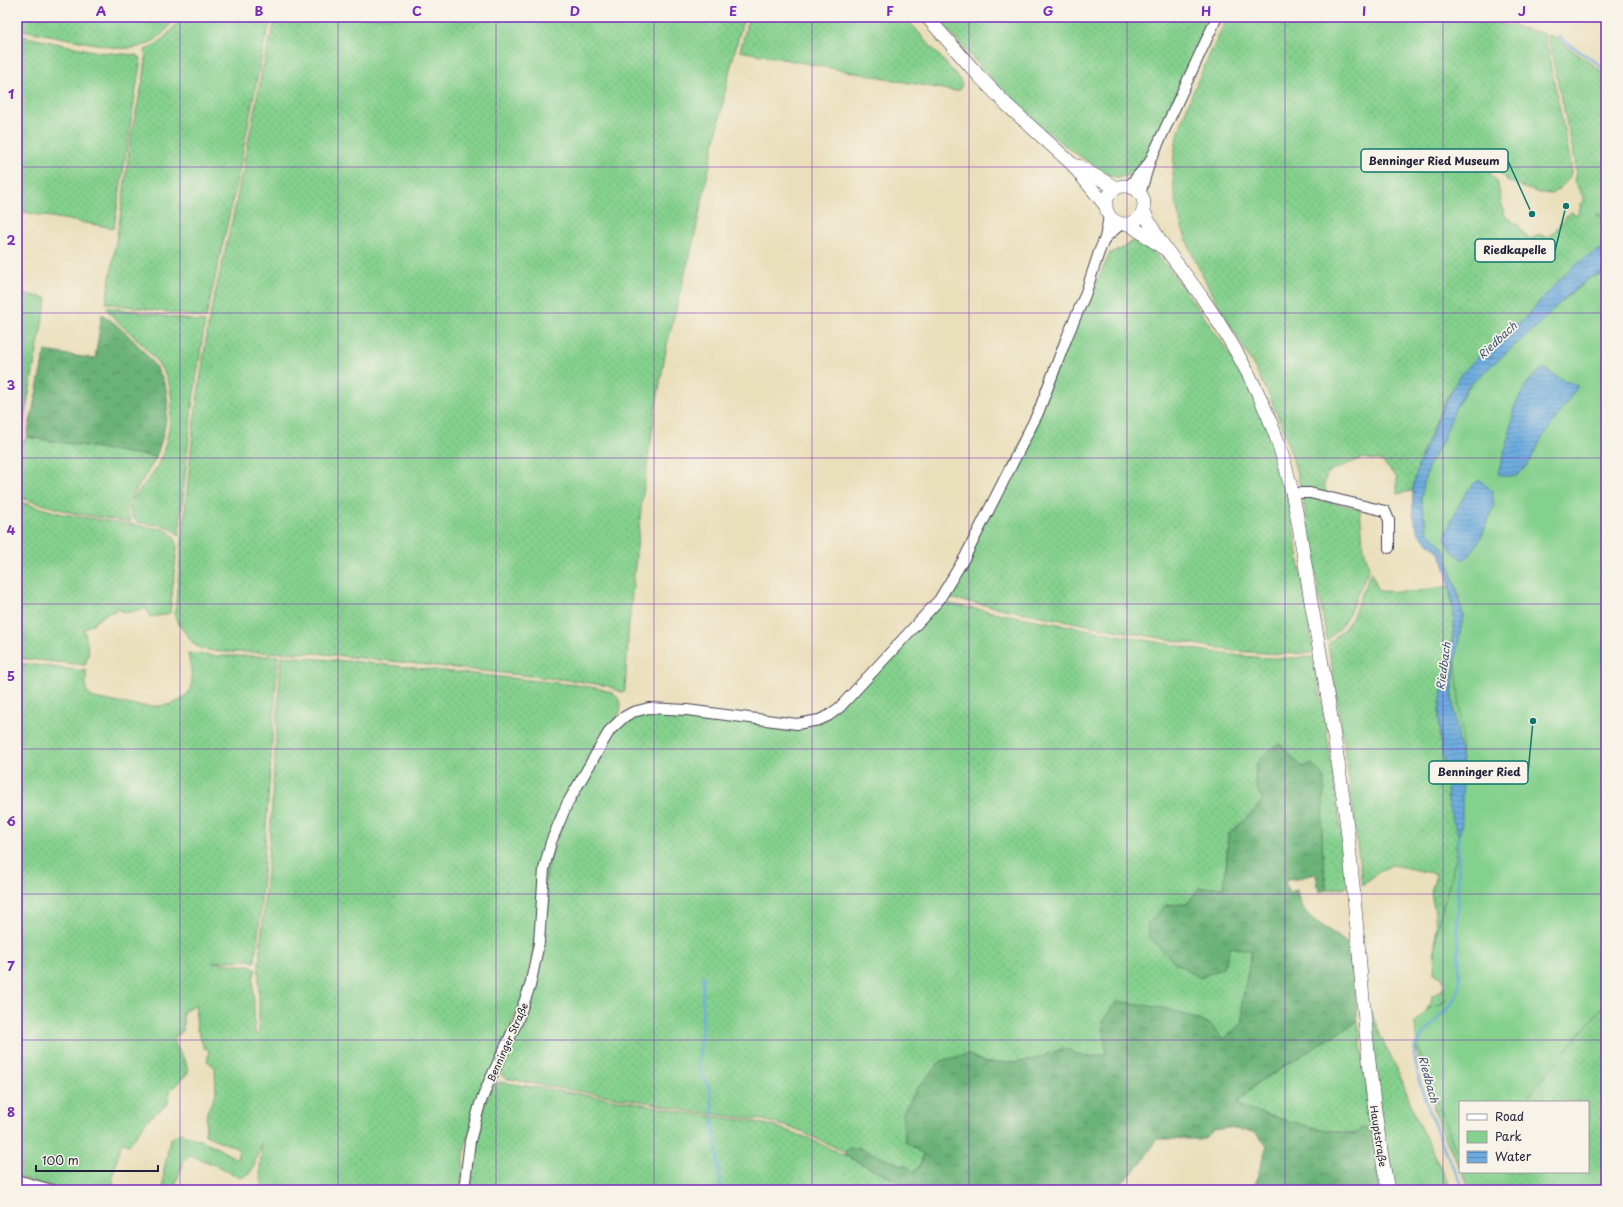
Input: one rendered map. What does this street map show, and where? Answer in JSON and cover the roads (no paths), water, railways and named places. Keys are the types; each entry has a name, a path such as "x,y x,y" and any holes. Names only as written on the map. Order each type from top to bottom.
{"main road":[{"path":"927,17 979,76 1072,164 1116,222 1125,224 1166,250"},
{"path":"1072,164 1140,194 1143,198 1143,209 1138,218 1125,224"},
{"path":"1107,211 1108,195 1122,187"},
{"path":"1143,209 1166,250"},
{"name":"Hauptstraße","path":"1166,250 1183,270 1211,311 1253,383 1275,434 1292,493 1340,778 1348,837 1372,1091 1387,1185"}],"street":[{"path":"1140,194 1150,161 1218,17"},
{"path":"1122,187 1150,161"},
{"name":"Benninger Straße","path":"464,1190 470,1142 480,1104 517,1022 530,986 539,943 544,869 548,851 560,818 605,736 624,717 641,709 661,708 701,711 788,724 806,723 819,720 828,716 840,707 925,617 939,600 960,567 1031,429 1085,295 1105,238 1107,211"},
{"path":"1105,238 1125,224"},
{"path":"1292,493 1310,493 1385,511 1389,520 1389,548"},
{"path":"17,1180 52,1190"}],"water":[{"path":"1606,248 1606,273 1592,276 1568,295 1535,328 1468,386 1456,407 1443,440 1429,465 1425,478 1421,499 1426,527 1428,532 1439,542 1445,551 1463,616 1455,662 1452,698 1464,774 1462,823 1459,836 1452,819 1449,805 1439,728 1441,698 1453,638 1454,617 1449,583 1441,556 1438,551 1419,534 1416,526 1413,513 1413,497 1416,475 1423,453 1447,400 1458,380 1467,368 1524,319 1572,268 1594,253"},
{"path":"1543,368 1561,379 1578,386 1541,440 1529,463 1517,476 1500,476 1498,472 1509,438 1514,408 1527,383"},
{"path":"1480,480 1492,491 1494,506 1479,542 1469,556 1463,560 1451,550 1445,538 1450,523 1459,505 1474,483"}],"waterway":[{"path":"1558,37 1606,69"},
{"name":"Riedbach","path":"1459,835 1457,933 1460,981 1457,994 1451,1005 1423,1034 1415,1046 1414,1055 1420,1084 1435,1127 1447,1155 1465,1190"},
{"path":"703,976 702,1027 698,1067 710,1090 713,1114"},
{"path":"713,1119 721,1190"}],"place":[{"name":"Riedkapelle","path":"1566,206"},
{"name":"Benninger Ried Museum","path":"1532,214"},
{"name":"Benninger Ried","path":"1533,721"}]}
